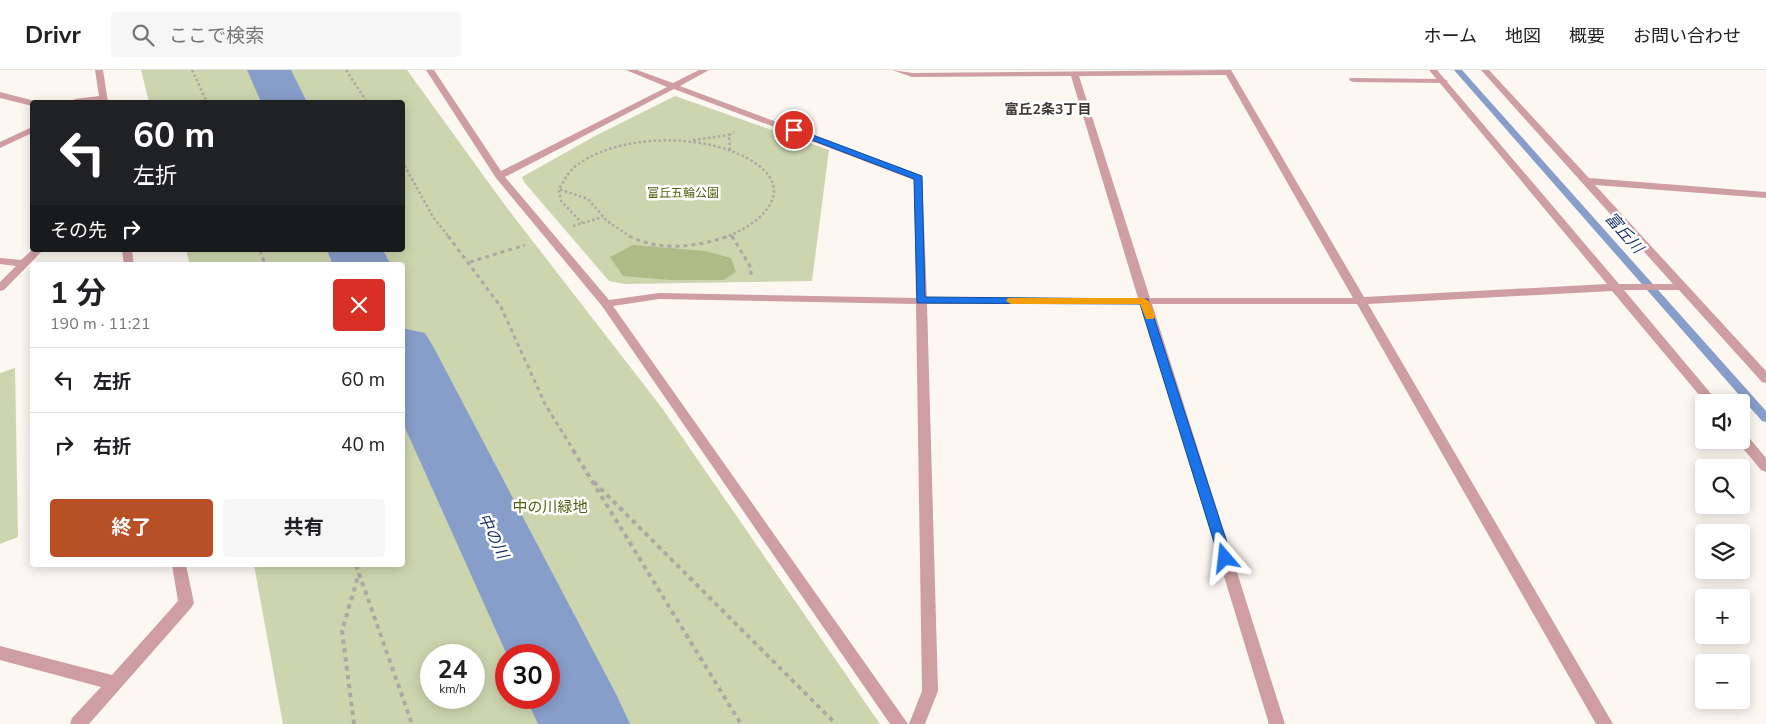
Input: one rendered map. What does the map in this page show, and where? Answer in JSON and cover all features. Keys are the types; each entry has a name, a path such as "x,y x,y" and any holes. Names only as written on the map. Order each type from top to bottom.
{"street":[{"path":"99,70 104,100"},
{"path":"430,70 499,176 606,304 900,724"},
{"path":"630,70 918,178 930,691 917,724"},
{"path":"499,176 705,70"},
{"path":"896,70 912,75 1228,71 1605,724"},
{"path":"1433,70 1705,394"},
{"path":"1485,70 1766,380"},
{"path":"1074,72 1277,724"},
{"path":"1353,80 1444,81"},
{"path":"0,95 30,102"},
{"path":"0,144 30,131"},
{"path":"1586,181 1766,195"},
{"path":"0,288 36,252"},
{"path":"0,261 24,264"},
{"path":"606,304 659,296 920,300 1362,301 1617,287 1682,287"},
{"path":"1750,449 1766,468"},
{"path":"78,724 186,603 179,567"},
{"path":"0,653 115,684"}],"path":[{"path":"192,70 206,100"},
{"path":"346,70 366,100"},
{"path":"582,223 562,201 559,189 563,178 588,158 611,148 643,142 689,140 729,135"},
{"path":"559,189 590,200 604,217 628,236 652,244 698,245 747,228 770,206 775,191 772,177 761,165 730,150 689,140"},
{"path":"405,166 433,217 470,262 501,307 545,404 741,724"},
{"path":"549,236 582,223 604,217"},
{"path":"731,235 751,268 750,297"},
{"path":"470,262 525,246"},
{"path":"590,478 659,544 836,724"},
{"path":"357,567 412,724"},
{"path":"354,724 342,631 359,573"}],"green space":[{"name":"中の川緑地","path":"141,70 407,70 507,208 662,408 880,724 283,724 254,567 405,567 405,262 189,262 187,252 405,252 405,100 148,100"},
{"name":"富丘五輪公園","path":"675,96 829,150 812,281 625,284 609,281 524,182 522,177 595,136"},
{"path":"633,245 705,251 731,258 736,272 723,280 670,280 623,276 610,257"},
{"path":"15,368 18,537 0,544 0,373"}],"waterway":[{"name":"中の川","path":"269,70 283,100"},
{"name":"富丘川","path":"1458,70 1766,418"},
{"name":"中の川","path":"356,252 361,262"},
{"name":"中の川","path":"405,354 584,724"}],"slow traffic":[{"path":"1011,301 1144,301 1149,317"}],"district":[{"name":"富丘2条3丁目","path":"1048,109"}],"route":[{"path":"794,130 902,170 918,178 920,300 1144,301 1225,558"}]}
